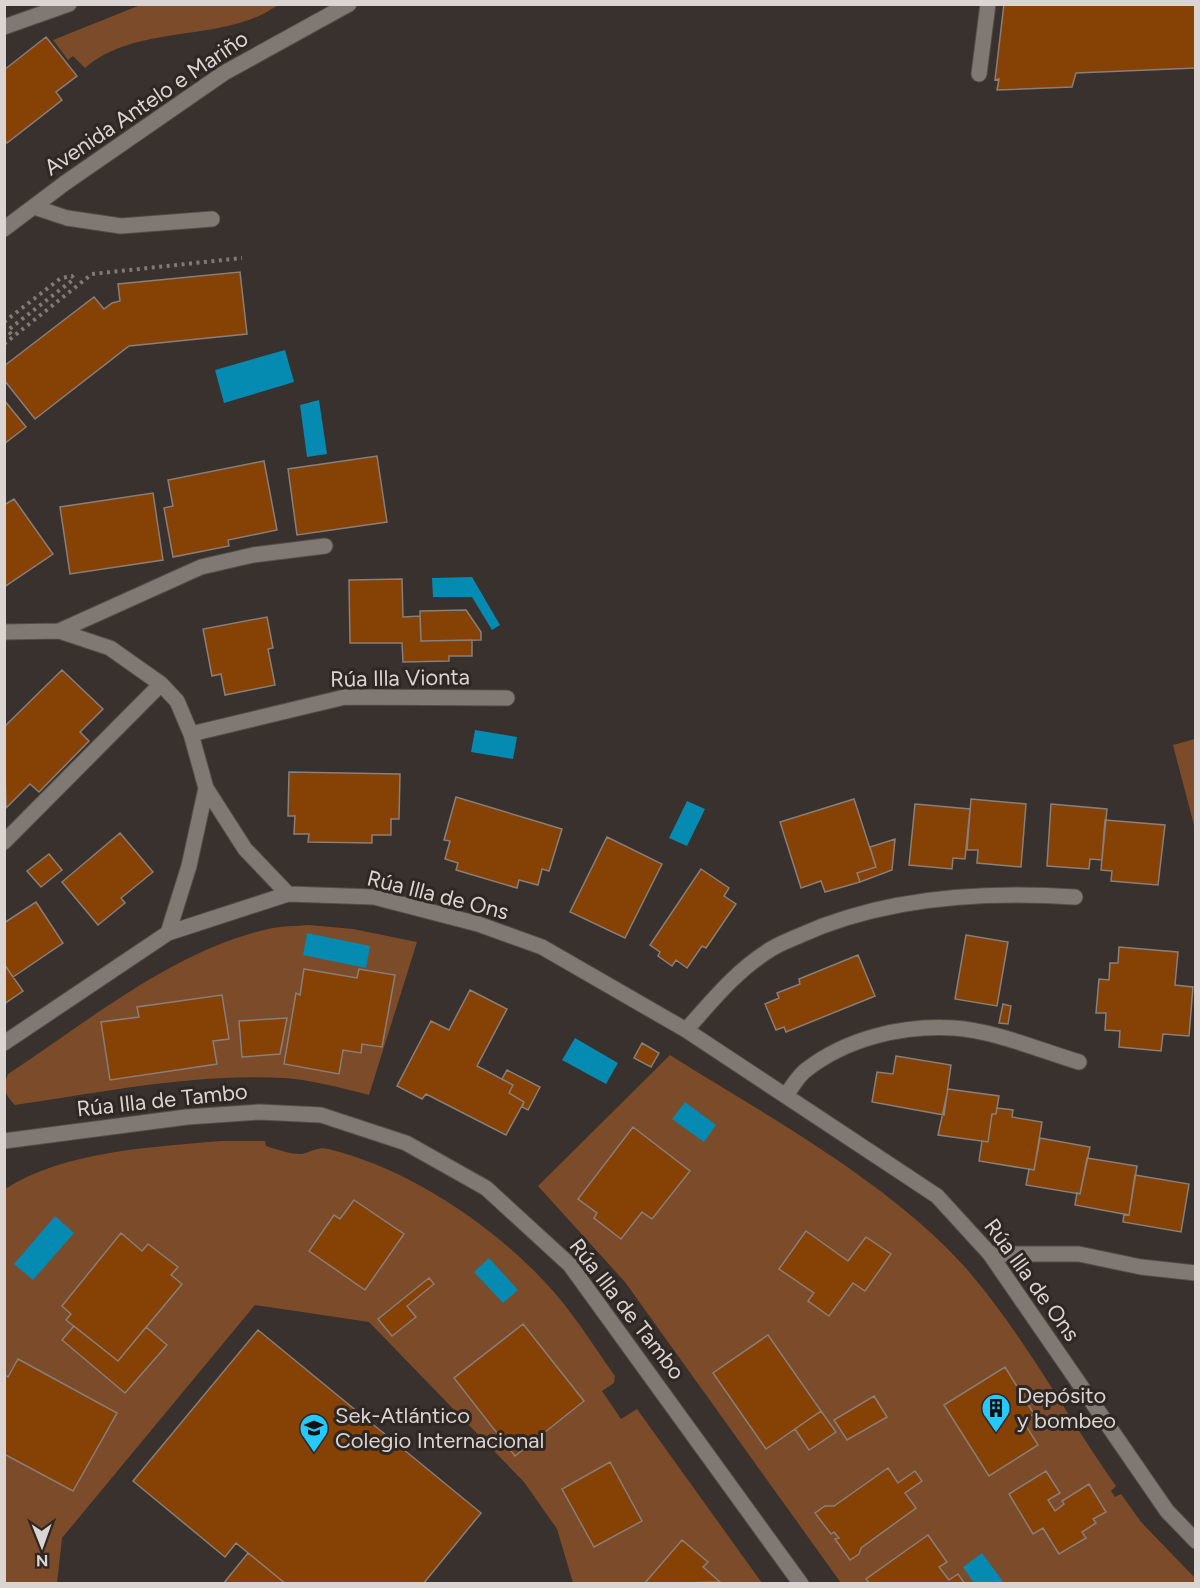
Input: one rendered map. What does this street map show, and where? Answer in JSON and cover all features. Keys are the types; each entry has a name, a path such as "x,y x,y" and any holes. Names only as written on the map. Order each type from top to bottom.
{"street":[{"path":"4,27 69,4"},
{"name":"Avenida Antelo e Mariño","path":"4,230 224,73 349,4"},
{"path":"979,75 988,4"},
{"path":"34,207 68,218 121,226 212,219"},
{"path":"58,631 201,567 253,555 325,546"},
{"path":"4,632 58,631 110,648 161,684 177,701 191,734 206,788 245,849 288,894"},
{"path":"4,842 161,684"},
{"name":"Rúa Illa Vionta","path":"191,734 345,697 507,698"},
{"path":"168,933 189,866 206,788"},
{"path":"686,1030 732,977 770,949 824,925 892,905 1024,893 1075,897"},
{"name":"Rúa Illa de Ons","path":"4,1043 168,933 288,894 374,897 478,924 542,947 686,1030 936,1196 990,1254 1167,1511 1196,1541"},
{"path":"786,1095 804,1071 834,1051 866,1038 910,1029 956,1028 1007,1040 1079,1062"},
{"name":"Rúa Illa de Tambo","path":"4,1142 187,1117 259,1112 321,1115 406,1143 486,1188 570,1265 801,1584"},
{"path":"990,1254 1079,1254 1142,1267 1196,1273"}],"path":[{"path":"4,344 92,274 242,258"},
{"path":"4,322 61,278 72,276 74,279 8,330 13,337"}],"shaded area":[{"path":"143,4 279,5 257,17 233,25 166,36 123,47 85,68 73,56 68,60 53,40"},
{"path":"1196,739 1195,829 1173,745"},
{"path":"309,925 353,929 417,942 369,1095 306,1081 250,1077 149,1085 15,1105 9,1098 5,1087 8,1074 165,970 233,939 273,928"},
{"path":"670,1055 785,1126 863,1178 933,1235 964,1266 1025,1346 1116,1486 1111,1491 1115,1497 1121,1494 1141,1522 1195,1578 1195,1583 841,1583 625,1282 538,1186"},
{"path":"221,1141 265,1141 266,1146 298,1154 324,1148 359,1158 390,1170 421,1186 451,1204 506,1245 553,1291 615,1376 614,1383 602,1391 621,1419 637,1409 762,1583 573,1583 557,1529 524,1482 369,1322 255,1305 62,1538 57,1583 5,1584 5,1189 28,1176 81,1159 138,1149"}],"water":[{"path":"285,350 294,382 224,403 215,370"},
{"path":"319,400 327,454 307,457 300,405"},
{"path":"472,577 500,625 492,630 472,597 433,597 432,578"},
{"path":"475,730 517,737 513,759 471,752"},
{"path":"687,801 705,809 687,846 669,838"},
{"path":"307,933 370,946 366,968 303,955"},
{"path":"575,1038 618,1063 606,1084 562,1060"},
{"path":"685,1102 716,1125 704,1142 672,1119"},
{"path":"55,1216 74,1233 33,1280 14,1264"},
{"path":"489,1258 518,1290 503,1303 474,1272"},
{"path":"982,1553 1004,1583 974,1583 963,1567"}],"building":[{"path":"1004,4 1196,4 1196,68 1076,73 1072,87 997,90 999,79 995,80"},
{"path":"46,37 77,76 56,92 62,100 7,143 4,140 4,70"},
{"path":"240,272 247,334 129,346 35,419 4,380 4,366 94,297 104,309 120,301 118,284"},
{"path":"4,400 26,427 4,444"},
{"path":"377,456 387,522 297,535 288,469"},
{"path":"264,461 277,530 228,540 229,546 173,557 164,508 173,506 168,480"},
{"path":"153,493 163,560 70,574 60,507"},
{"path":"14,499 53,554 4,587 4,505"},
{"path":"402,579 403,617 420,616 421,641 472,640 472,656 449,656 449,661 403,662 402,643 350,643 349,580"},
{"path":"466,610 481,632 481,640 421,641 420,611"},
{"path":"267,617 273,648 268,649 275,685 225,695 221,674 212,676 203,629"},
{"path":"62,670 103,709 80,732 89,741 39,792 30,784 6,808 4,727"},
{"path":"289,772 400,774 399,819 391,819 391,835 372,835 372,843 308,842 309,834 294,834 295,816 288,816"},
{"path":"456,797 562,829 549,871 542,869 538,885 519,880 517,888 456,870 458,863 445,859 450,841 444,840"},
{"path":"854,799 876,867 857,873 860,882 825,892 821,881 801,888 780,822"},
{"path":"971,799 1026,804 1021,867 977,863 978,850 967,850"},
{"path":"915,804 970,809 965,859 953,858 952,869 909,865"},
{"path":"1051,804 1107,809 1102,860 1090,859 1089,869 1047,866"},
{"path":"1105,820 1165,825 1158,885 1111,881 1112,871 1101,870"},
{"path":"120,833 153,872 121,898 125,903 98,925 62,882"},
{"path":"607,837 662,864 625,938 570,912"},
{"path":"895,839 892,870 860,882 857,873 876,867 870,847"},
{"path":"49,854 62,870 41,887 27,871"},
{"path":"701,869 729,888 724,896 736,904 706,948 702,946 687,968 676,960 672,966 658,956 660,952 650,945"},
{"path":"36,902 63,943 13,977 4,964 4,923"},
{"path":"966,935 1008,942 997,1006 955,999"},
{"path":"1119,947 1178,952 1175,985 1193,987 1189,1036 1163,1034 1161,1051 1119,1047 1120,1031 1105,1030 1106,1013 1096,1013 1099,979 1109,980 1110,963 1118,963"},
{"path":"858,955 875,996 786,1032 784,1027 776,1030 765,1004 779,998 777,993 800,984 799,979"},
{"path":"4,964 23,991 4,1004"},
{"path":"304,969 357,978 359,969 395,975 382,1047 362,1044 361,1053 343,1050 339,1074 284,1064 296,993 300,995"},
{"path":"470,990 507,1009 477,1066 513,1085 509,1093 524,1102 506,1135 426,1094 422,1099 397,1086 431,1021 449,1030"},
{"path":"222,995 229,1039 213,1041 217,1064 110,1080 101,1022 139,1017 137,1007"},
{"path":"1003,1004 1011,1006 1008,1024 999,1023"},
{"path":"287,1018 280,1054 242,1057 239,1021"},
{"path":"642,1043 659,1053 651,1067 634,1058"},
{"path":"896,1056 951,1065 944,1115 872,1102 877,1072 893,1074"},
{"path":"507,1070 540,1087 528,1110 522,1107 524,1102 509,1093 513,1085 502,1079"},
{"path":"948,1089 999,1096 996,1114 992,1114 988,1142 938,1135"},
{"path":"997,1108 1013,1110 1012,1117 1042,1122 1034,1170 979,1161 982,1141 988,1142 992,1114 996,1114"},
{"path":"633,1127 690,1171 652,1219 642,1212 621,1239 594,1218 597,1213 578,1199"},
{"path":"1040,1138 1090,1147 1080,1194 1026,1185 1029,1169 1034,1170"},
{"path":"1087,1158 1137,1166 1129,1215 1075,1205 1077,1193 1080,1194"},
{"path":"1135,1175 1189,1184 1181,1232 1123,1222 1124,1214 1129,1215"},
{"path":"354,1200 404,1234 365,1290 309,1251 334,1215 340,1219"},
{"path":"806,1231 848,1261 866,1237 891,1254 865,1291 853,1283 829,1316 808,1301 814,1293 779,1269"},
{"path":"121,1233 142,1251 148,1244 178,1267 171,1275 182,1284 118,1361 66,1320 71,1314 62,1306"},
{"path":"429,1278 434,1284 407,1306 416,1317 392,1336 378,1319"},
{"path":"523,1324 584,1401 515,1456 454,1378"},
{"path":"74,1326 118,1361 146,1327 167,1345 125,1393 62,1340"},
{"path":"258,1330 481,1513 423,1584 286,1584 236,1543 225,1557 133,1481"},
{"path":"768,1335 821,1411 766,1449 713,1373"},
{"path":"18,1359 117,1413 73,1491 4,1454 4,1374 8,1377"},
{"name":"Depósito y bombeo","path":"1005,1367 1034,1414 1023,1421 1038,1445 989,1476 944,1405"},
{"path":"874,1396 887,1417 847,1440 834,1420"},
{"path":"821,1411 836,1432 809,1450 795,1429"},
{"path":"610,1462 642,1521 594,1547 562,1489"},
{"path":"888,1468 898,1483 915,1471 922,1481 905,1493 916,1508 861,1548 859,1554 850,1560 835,1539 839,1538 834,1532 831,1534 815,1513 825,1506 834,1506"},
{"path":"1046,1471 1060,1493 1048,1500 1055,1511 1064,1504 1062,1501 1089,1484 1106,1512 1093,1519 1096,1523 1082,1532 1086,1538 1059,1554 1043,1528 1033,1534 1009,1494"},
{"path":"928,1535 947,1562 939,1567 949,1580 958,1574 965,1584 870,1584 866,1579"},
{"path":"682,1540 708,1562 703,1567 720,1582 644,1584"},
{"path":"248,1553 286,1584 223,1584"}],"place":[{"name":"Depósito y bombeo","path":"996,1434"},
{"name":"Sek-Atlántico Colegio Internacional","path":"314,1454"}]}
